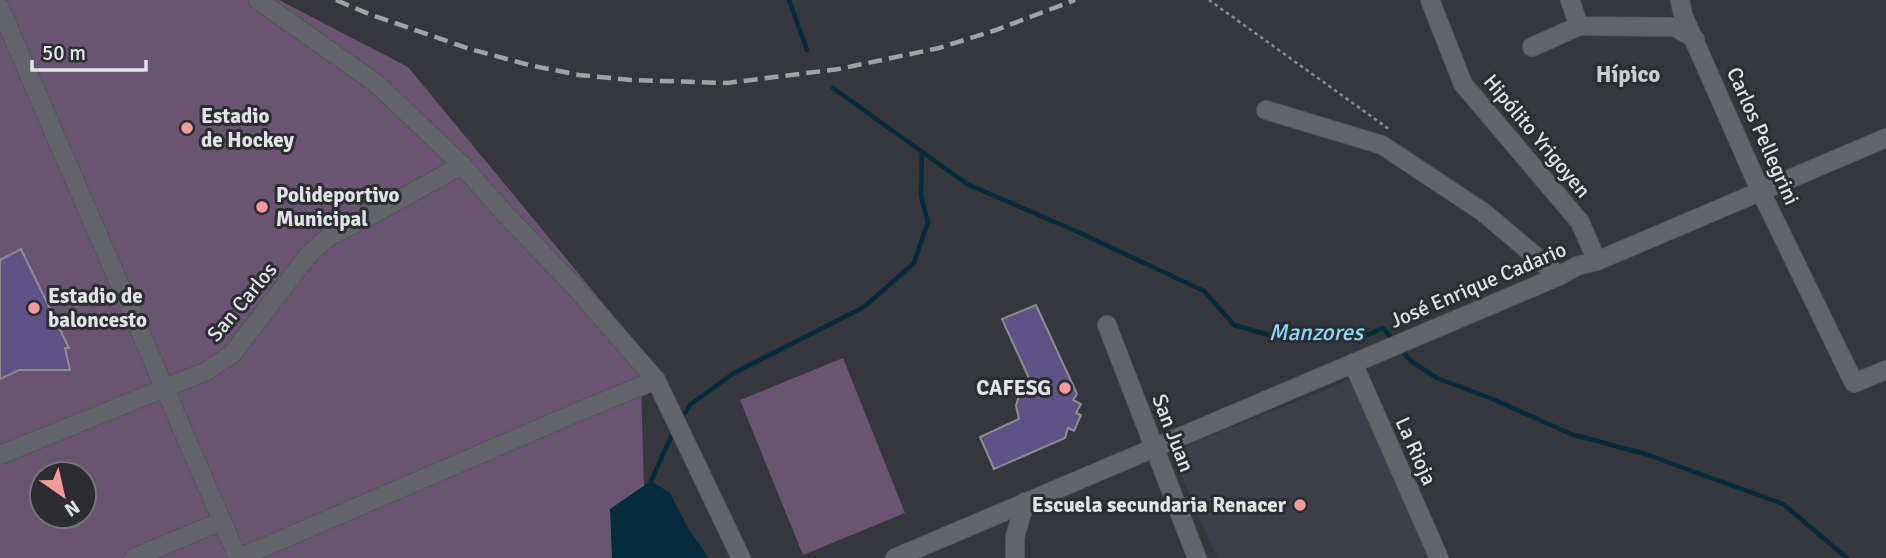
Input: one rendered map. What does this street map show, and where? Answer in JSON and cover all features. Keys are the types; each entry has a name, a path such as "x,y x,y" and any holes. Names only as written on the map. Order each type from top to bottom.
{"street":[{"path":"258,0 377,83 463,165 656,380 741,558"},
{"name":"Hipólito Yrigoyen","path":"1430,0 1463,85 1580,222 1597,261"},
{"path":"1570,0 1579,26"},
{"name":"Carlos Pellegrini","path":"1680,0 1683,15 1761,191 1854,383 1886,370"},
{"path":"0,8 239,558 656,380"},
{"path":"1532,47 1579,26 1675,27 1695,39"},
{"path":"1266,110 1382,145 1483,212 1559,276"},
{"name":"José Enrique Cadario","path":"895,558 1559,276 1577,266 1597,261 1886,138"},
{"name":"San Carlos","path":"0,455 207,371 232,354 310,253 330,236 463,165"},
{"name":"San Juan","path":"1107,325 1196,558"},
{"name":"La Rioja","path":"1353,363 1439,558"},
{"path":"1015,558 1015,537 1025,502"},
{"path":"133,558 222,521"}],"path":[{"path":"1209,0 1398,135"}],"shaded area":[{"name":"Polideportivo Municipal","path":"0,0 279,0 408,67 640,348 646,558 0,558"},
{"path":"843,358 905,513 803,555 740,400"},
{"name":"Escuela secundaria Renacer","path":"1352,379 1428,558 1217,558 1171,452"}],"water":[{"path":"651,481 670,493 688,528 709,558 612,558 610,509"}],"building":[{"path":"21,249 69,348 65,348 70,370 19,370 0,379 0,260"},
{"name":"CAFESG","path":"1036,305 1077,394 1073,400 1081,404 1076,413 1081,415 1074,431 1068,428 1065,438 994,469 980,437 1019,419 1016,406 1018,398 1033,387 1002,319"}],"waterway":[{"name":"Manzores","path":"789,0 807,50"},
{"name":"Manzores","path":"833,88 967,184 1204,291 1234,325 1269,335 1315,328 1365,336 1383,328 1395,342"},
{"path":"685,413 691,404 734,373 864,307 914,263 928,222 921,196 922,152"},
{"name":"Manzores","path":"1400,349 1412,362 1437,378 1571,434 1645,454 1783,504 1847,558"},
{"path":"651,481 671,437"}],"railway":[{"path":"336,0 470,49 529,65 579,75 631,80 727,83 839,69 939,48 1075,0"}],"place":[{"name":"Estadio de Hockey","path":"187,128"},
{"name":"Polideportivo Municipal","path":"262,207"},
{"name":"Estadio de baloncesto","path":"34,308"},
{"name":"CAFESG","path":"1065,388"},
{"name":"Escuela secundaria Renacer","path":"1300,505"}],"district":[{"name":"Hípico","path":"1628,74"}]}
